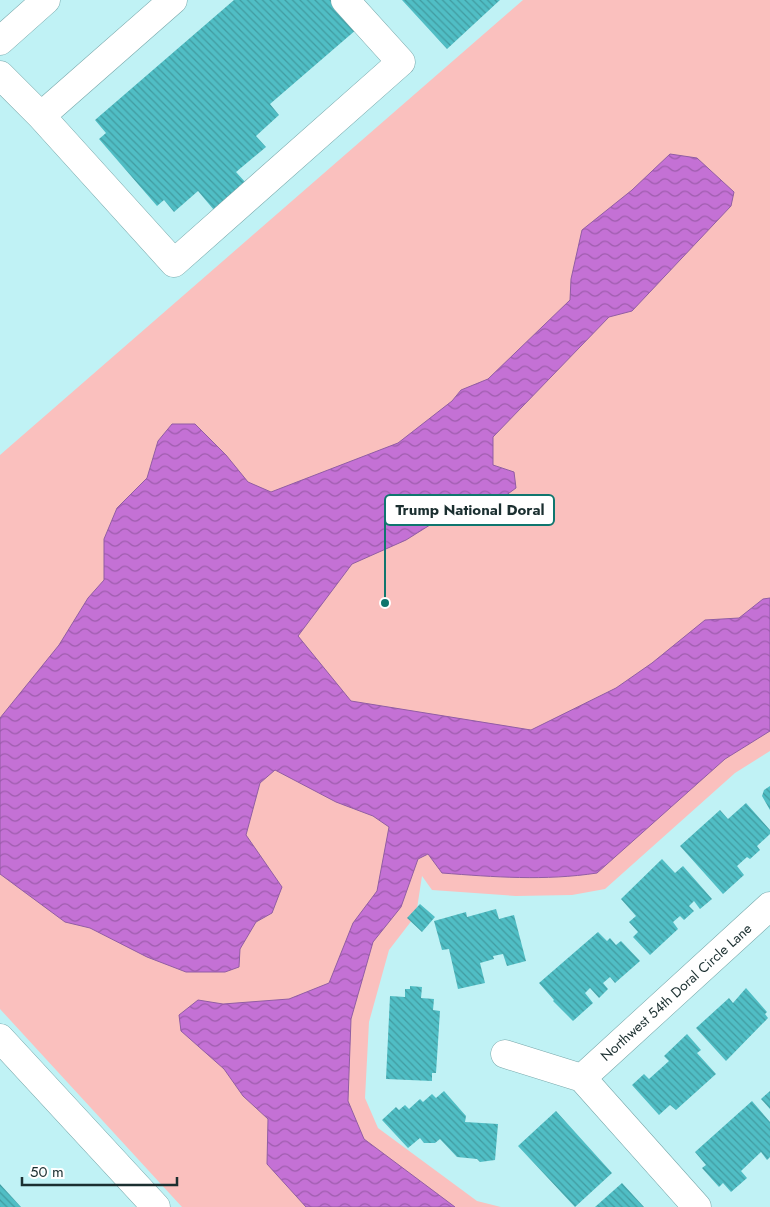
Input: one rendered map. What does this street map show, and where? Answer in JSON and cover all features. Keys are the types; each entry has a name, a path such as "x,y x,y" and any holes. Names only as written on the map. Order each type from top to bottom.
{"street":[{"path":"0,41 46,0"},
{"path":"41,116 173,0"},
{"path":"0,75 41,116 174,263 401,62 345,0"},
{"name":"Northwest 54th Doral Circle Lane","path":"582,1078 770,906"},
{"path":"0,1038 156,1207"},
{"path":"505,1054 582,1078 698,1207"}],"shaded area":[{"path":"523,0 770,0 770,751 735,773 605,889 572,895 516,896 432,890 422,876 416,915 389,950 369,1022 365,1098 378,1128 477,1201 501,1207 182,1207 0,1009 0,455"}],"water":[{"path":"670,154 697,158 734,192 731,206 632,311 609,317 493,437 493,465 514,472 516,488 501,499 473,498 406,540 352,564 298,636 351,701 531,730 616,688 652,663 705,620 739,618 763,599 770,598 770,731 725,759 597,873 539,878 442,873 428,854 418,859 401,907 373,942 351,1019 348,1101 364,1139 455,1207 306,1207 267,1164 268,1119 243,1096 224,1069 181,1031 179,1015 198,1000 223,1004 289,999 329,983 353,923 377,891 389,827 373,816 336,802 275,770 260,783 246,835 282,887 272,913 256,922 240,949 239,967 225,972 186,972 147,957 90,928 65,922 0,874 0,718 59,645 88,598 104,580 104,539 117,508 147,478 158,441 172,424 195,424 226,455 248,482 271,492 398,443 452,401 461,390 488,379 570,300 571,279 582,230 632,190"}],"building":[{"path":"234,0 333,0 357,29 270,104 279,115 256,136 266,147 236,172 246,183 214,210 198,191 174,212 164,200 157,206 99,139 106,133 95,120"},
{"path":"402,0 500,0 447,49"},
{"path":"770,786 770,810 762,796 764,790"},
{"path":"746,803 770,830 770,834 757,846 760,850 750,859 747,857 737,866 744,875 723,894 680,846 720,810 728,819"},
{"path":"662,859 675,873 683,866 712,899 700,909 694,901 689,906 694,911 684,920 680,916 673,922 678,929 650,955 633,937 638,932 629,922 636,916 621,899"},
{"path":"420,904 435,917 422,932 407,918"},
{"path":"496,909 499,919 514,915 526,961 507,966 503,954 493,956 494,959 480,963 485,983 458,989 449,949 442,950 434,921 466,912 467,917"},
{"path":"598,932 607,941 610,938 616,945 621,941 640,961 615,983 610,977 603,983 608,989 599,998 590,988 585,993 593,1003 573,1021 553,1001 539,983"},
{"path":"410,986 422,987 421,998 434,999 433,1010 440,1011 436,1073 432,1073 432,1081 386,1079 390,996 405,997 405,989 410,989"},
{"path":"746,988 767,1012 765,1014 768,1018 726,1061 696,1028 729,998 733,1003"},
{"path":"687,1034 701,1050 697,1053 716,1074 676,1110 670,1105 659,1115 632,1085 644,1074 649,1079 669,1061 664,1056"},
{"path":"444,1091 466,1116 465,1122 498,1124 495,1160 480,1162 477,1159 457,1157 440,1139 435,1143 424,1143 420,1138 408,1148 382,1120 396,1107 399,1110 405,1105 409,1109 420,1099 423,1102 432,1094 436,1098"},
{"path":"770,1091 770,1109 761,1099"},
{"path":"752,1101 770,1122 770,1157 767,1160 761,1152 741,1171 747,1178 731,1192 723,1183 719,1187 702,1168 706,1165 695,1152"},
{"path":"556,1111 612,1173 575,1207 518,1146"},
{"path":"622,1183 644,1207 595,1207"},
{"path":"0,1184 21,1207 0,1207"}],"place":[{"name":"Trump National Doral","path":"385,603"}]}
